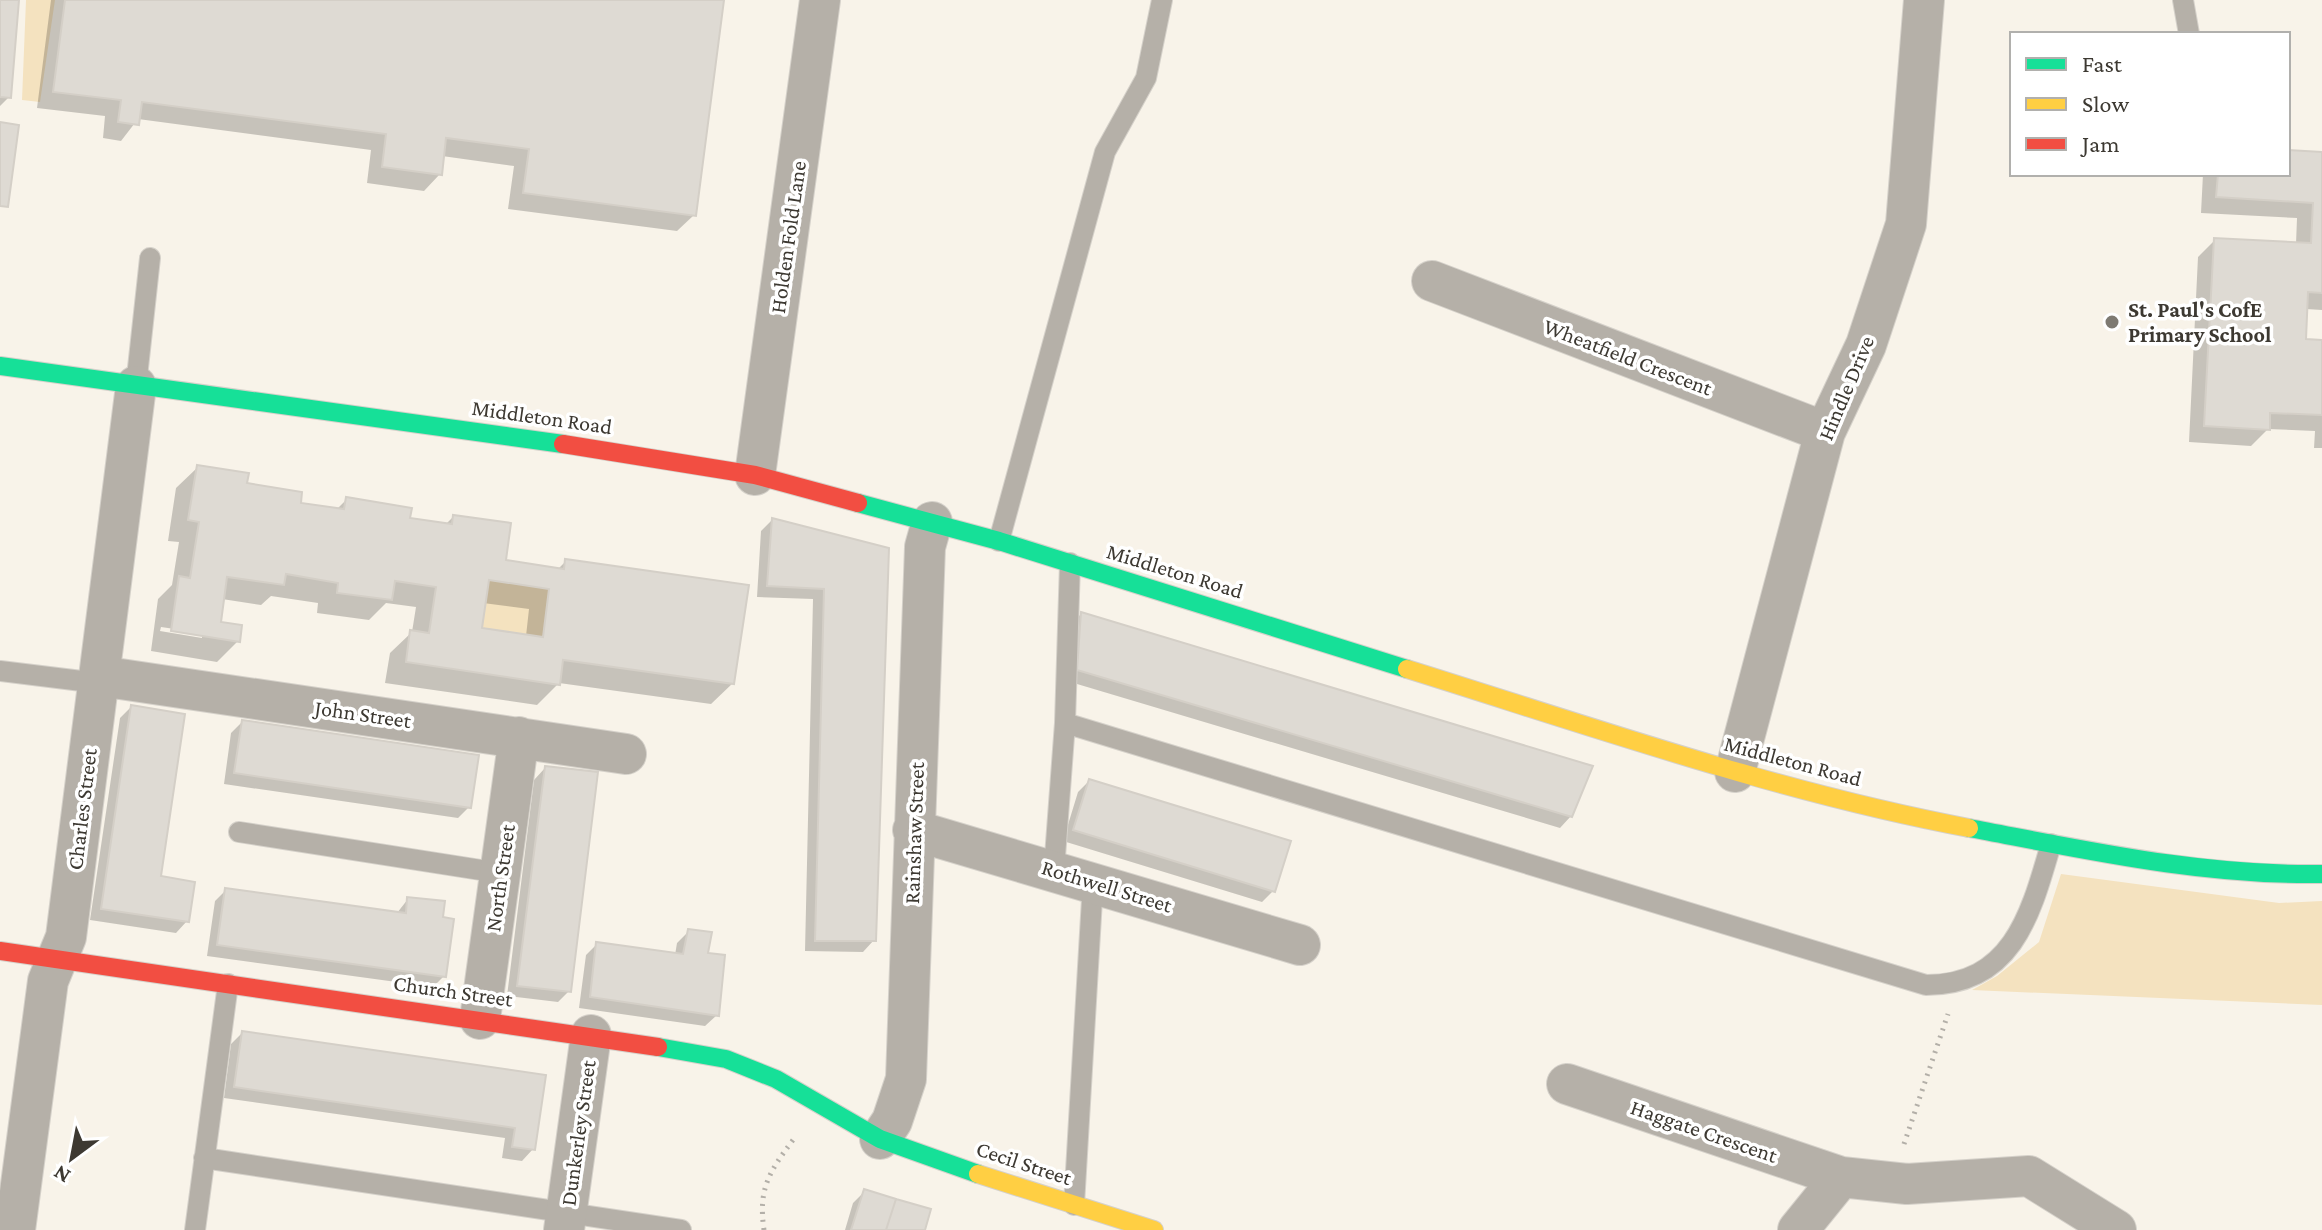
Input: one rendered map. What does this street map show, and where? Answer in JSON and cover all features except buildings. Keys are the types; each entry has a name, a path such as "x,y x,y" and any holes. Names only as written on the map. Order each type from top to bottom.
{"main road":[{"name":"Middleton Road","path":"0,366 644,455 755,475 999,541 1735,772 1900,815 2147,862 2267,875 2322,874"},
{"name":"Church Street","path":"0,951 591,1035 726,1059 776,1079 880,1139"},
{"name":"Cecil Street","path":"880,1139 1154,1230"}],"street":[{"name":"Holden Fold Lane","path":"755,475 820,0"},
{"name":"Hindle Drive","path":"1735,772 1825,432 1866,345 1906,224 1924,0"},
{"name":"Wheatfield Crescent","path":"1432,281 1825,432"},
{"name":"Charles Street","path":"15,1230 48,981 66,937 136,386"},
{"name":"Rainshaw Street","path":"880,1139 892,1121 906,1079 925,547 932,522"},
{"name":"John Street","path":"99,680 626,754"},
{"name":"North Street","path":"480,1019 519,737"},
{"name":"Rothwell Street","path":"913,830 1300,945"},
{"name":"Dunkerley Street","path":"565,1221 591,1035"},
{"name":"Haggate Crescent","path":"1567,1084 1841,1177 1898,1183 2029,1176 2116,1230"},
{"path":"1798,1230 1841,1177"}],"lane":[{"path":"999,541 1105,152 1136,102 1146,78 1162,0"},
{"path":"2183,0 2189,32"},
{"path":"136,386 150,258"},
{"path":"1054,870 1065,723 1070,563"},
{"path":"0,671 99,680"},
{"path":"1065,723 1926,985 1947,985 1994,965 2016,940 2030,915 2051,844"},
{"path":"239,832 500,873"},
{"path":"1074,1205 1093,882"},
{"path":"195,1230 228,984"},
{"path":"204,1158 565,1221 681,1230"}],"path":[{"path":"1898,1183 1901,1152 1950,1008 1947,985"},
{"path":"764,1230 762,1211 768,1173 820,1106"}],"shaded area":[{"path":"26,0 55,0 40,102 22,100"},
{"path":"489,580 549,589 543,637 482,628"},
{"path":"2061,874 2279,903 2322,901 2322,1005 1972,990 1997,976 2039,942"}],"traffic: fast":[{"path":"0,366 563,444"},
{"path":"858,503 999,541 1407,669"},
{"path":"1969,828 2188,866 2277,874 2322,874"},
{"path":"658,1047 726,1059 776,1079 880,1139 978,1174"}],"traffic: slow":[{"path":"1407,669 1756,777 1969,828"},
{"path":"978,1174 1154,1230"}],"traffic: jam":[{"path":"563,444 755,475 858,503"},
{"path":"0,951 658,1047"}],"place":[{"name":"St. Paul's CofE Primary School","path":"2112,322"}]}
